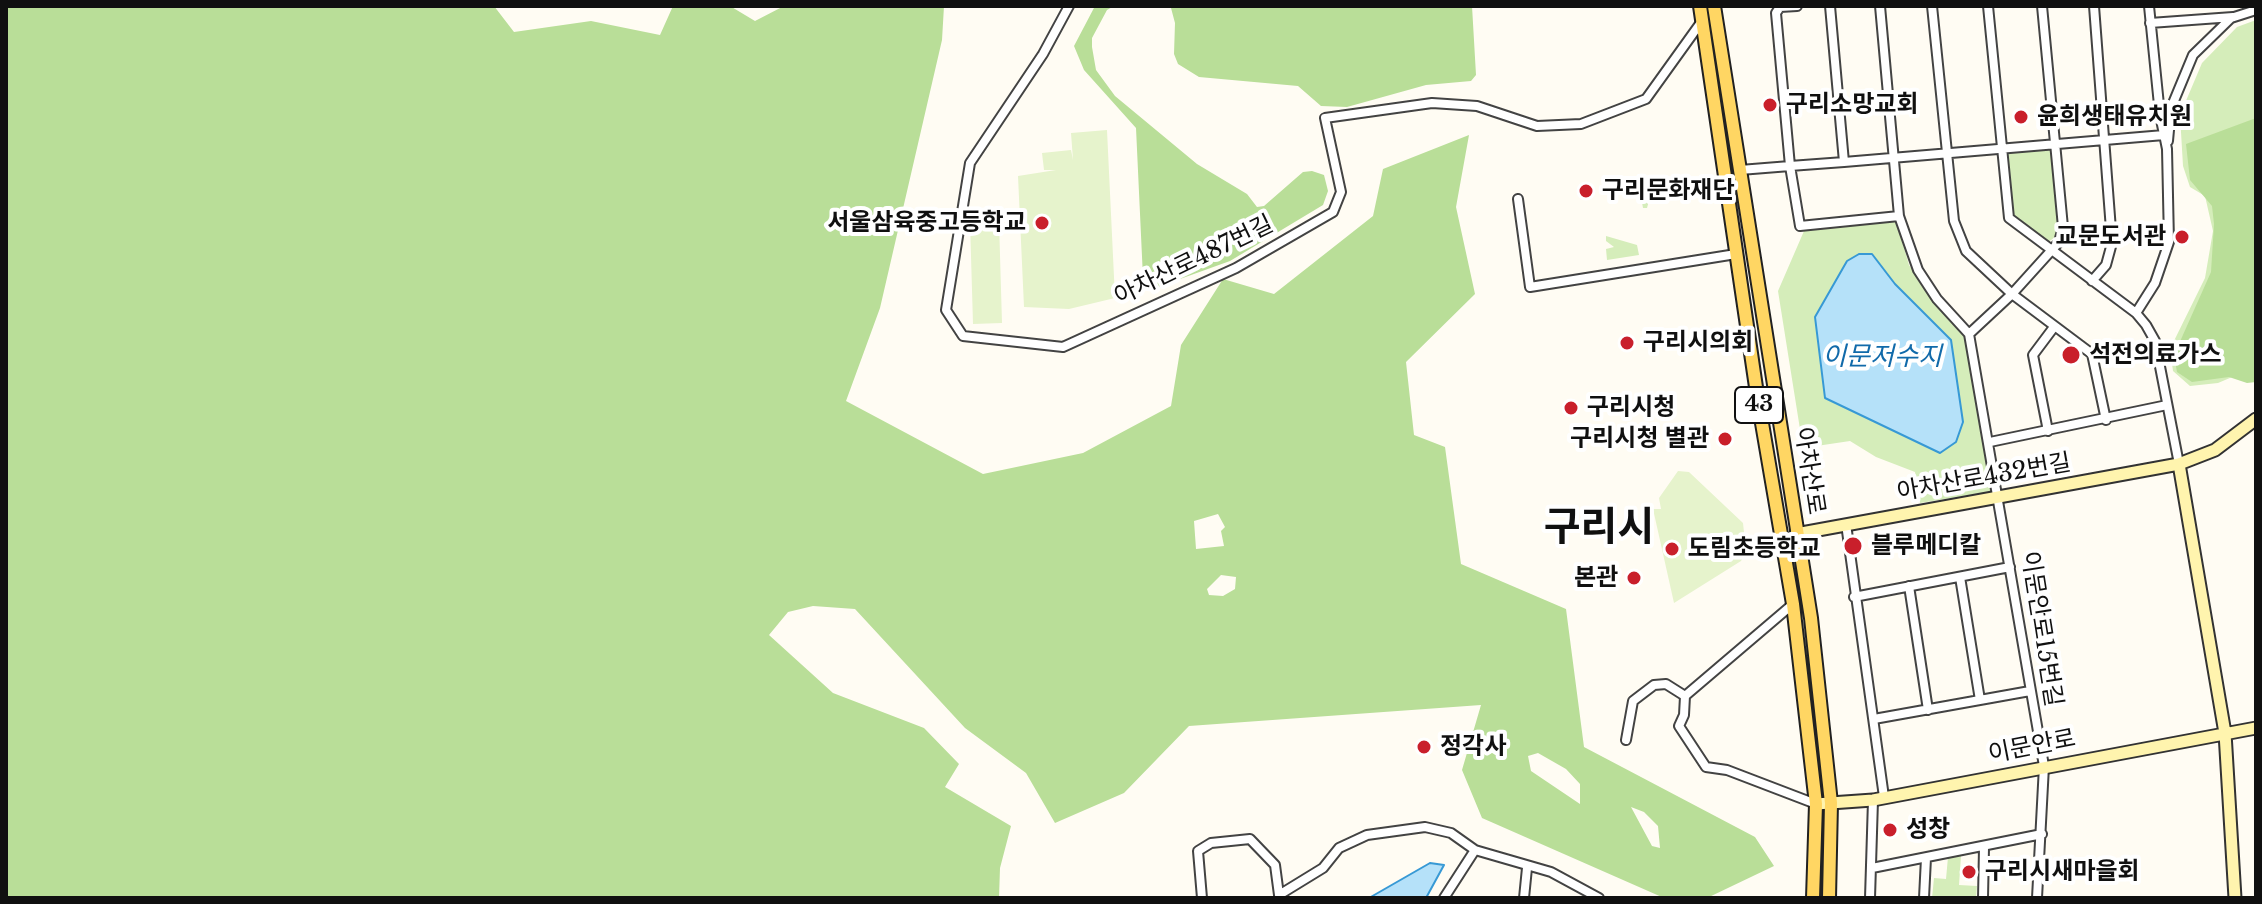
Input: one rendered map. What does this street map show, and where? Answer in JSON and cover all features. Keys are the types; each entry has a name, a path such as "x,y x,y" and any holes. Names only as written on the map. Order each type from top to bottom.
{"main road":[{"name":"아차산로","path":"1700,6 1736,254 1793,604 1816,804 1813,898"},
{"name":"아차산로","path":"1714,6 1811,618 1831,803 1829,898"}],"street":[{"name":"아차산로487번길","path":"1069,6 1043,54 970,163 946,310 963,336 1063,347 1236,268 1333,212 1341,192 1325,118 1432,103 1477,106 1537,126 1581,124 1646,99 1702,20"},
{"path":"1797,6 1780,7 1776,13 1790,166 1800,226 1899,216"},
{"path":"1830,6 1844,162"},
{"path":"1880,6 1899,216 1918,270 1937,299 1969,334 2012,294 2052,250 2059,242 2063,227 2042,6"},
{"path":"1932,6 1954,221 1966,251 2012,294 2092,354 2106,420"},
{"path":"1988,6 2009,218 2136,313 2155,341 2225,733 2235,898"},
{"path":"2092,281 2106,265 2112,243 2107,139 2094,6"},
{"path":"2149,6 2167,149"},
{"path":"2150,23 2234,16 2256,10"},
{"path":"2136,313 2155,283 2169,242 2167,149 2171,108 2192,58 2234,16"},
{"path":"1740,170 2164,135"},
{"path":"1518,199 1530,287 1736,254"},
{"path":"2048,431 2033,355 2054,327"},
{"name":"이문안로15번길","path":"1969,334 2044,766 2037,898"},
{"path":"1990,442 2167,405"},
{"name":"아차산로432번길","path":"1796,534 2179,464 2215,450 2256,419"},
{"path":"1846,524 1854,597 1874,719 1878,799 1870,898"},
{"path":"1854,597 2010,567"},
{"path":"1960,577 1980,700"},
{"path":"1909,586 1928,710"},
{"path":"1793,604 1685,696 1679,726 1706,767 1727,770 1816,804"},
{"path":"1626,740 1633,701 1654,685 1666,684 1685,696"},
{"path":"1874,719 2030,691"},
{"name":"이문안로","path":"1816,804 1878,799 2256,728"},
{"path":"1202,898 1198,851 1211,843 1250,839 1275,865 1279,896 1323,868 1339,848 1367,835 1425,827 1451,833 1475,850 1527,868 1551,872 1599,898"},
{"path":"1872,868 2042,834"},
{"path":"1983,898 1984,848"},
{"path":"1444,898 1475,850"},
{"path":"1924,898 1926,858"},
{"path":"1524,898 1527,868"}],"green space":[{"path":"6,6 494,6 514,32 591,21 660,35 673,6 730,6 755,21 784,6 944,6 942,40 880,308 846,401 983,474 1083,453 1171,406 1181,345 1223,279 1274,294 1373,216 1383,169 1469,135 1456,207 1475,294 1406,362 1414,435 1445,447 1461,564 1566,609 1584,747 1755,837 1774,866 1707,898 1664,898 1482,818 1462,770 1481,705 1189,726 1124,793 1055,823 1026,773 965,728 855,609 813,606 788,612 769,635 833,693 924,728 959,764 945,787 1011,826 1000,868 999,898 6,898","holes":["1218,514 1225,527 1221,531 1224,546 1196,549 1194,521","1221,575 1236,577 1235,589 1223,596 1209,595 1207,589","1538,753 1566,769 1580,784 1580,804 1531,771 1528,756","1631,807 1644,812 1658,826 1660,848 1652,846"]},
{"path":"1095,6 1114,6 1107,10 1092,38 1092,47 1096,70 1115,96 1197,164 1247,194 1257,207 1264,206 1303,172 1312,171 1324,175 1328,191 1323,205 1230,261 1155,288 1148,286 1143,278 1136,128 1084,70 1074,46"},
{"path":"1166,6 1472,6 1476,75 1471,81 1426,85 1347,107 1321,106 1298,86 1199,77 1178,64 1174,54 1175,23 1171,8"},
{"path":"2256,20 2256,363 2218,383 2190,386 2173,371 2170,349 2205,278 2213,231 2205,196 2190,187 2183,166 2180,115 2202,63 2237,27"},
{"path":"2256,118 2256,382 2247,383 2229,377 2192,382 2177,372 2174,355 2211,272 2214,224 2212,206 2190,180 2186,144"},
{"path":"1107,130 1115,298 1069,309 1024,307 1018,176 1056,170 1044,170 1042,153 1071,150 1073,160 1071,133"},
{"path":"2052,149 2058,222 2057,236 2048,242 2013,217 2004,153"},
{"path":"1658,181 1680,192 1684,202 1664,193 1650,197 1647,208 1643,208 1640,191 1644,184"},
{"path":"1896,220 1909,265 1937,307 1967,338 1995,491 1920,503 1915,472 1876,457 1850,441 1803,448 1778,291 1804,231"},
{"path":"999,221 1002,323 973,324 970,222"},
{"path":"1606,236 1637,245 1639,255 1607,260 1606,249 1614,247 1606,241"},
{"path":"1678,471 1689,472 1743,523 1746,551 1741,561 1674,603 1653,509 1661,509 1659,498"},
{"path":"1961,856 1959,885 1977,886 1976,898 1932,898 1934,878 1946,879 1948,857"}],"water":[{"name":"이문저수지","path":"1859,254 1872,254 1895,284 1951,340 1963,422 1956,442 1940,453 1825,398 1815,317 1847,261"},
{"path":"1430,863 1444,865 1426,898 1369,898"}],"place":[{"name":"구리소망교회","path":"1770,105"},
{"name":"윤희생태유치원","path":"2021,117"},
{"name":"구리문화재단","path":"1586,191"},
{"name":"서울삼육중고등학교","path":"1042,223"},
{"name":"교문도서관","path":"2182,237"},
{"name":"구리시의회","path":"1627,343"},
{"name":"석전의료가스","path":"2071,355"},
{"name":"구리시청","path":"1571,408"},
{"name":"구리시청 별관","path":"1725,439"},
{"name":"블루메디칼","path":"1853,546"},
{"name":"도림초등학교","path":"1672,549"},
{"name":"본관","path":"1634,578"},
{"name":"정각사","path":"1424,747"},
{"name":"성창","path":"1890,830"},
{"name":"구리시새마을회","path":"1969,872"}],"district":[{"name":"구리시","path":"1599,529"}]}
